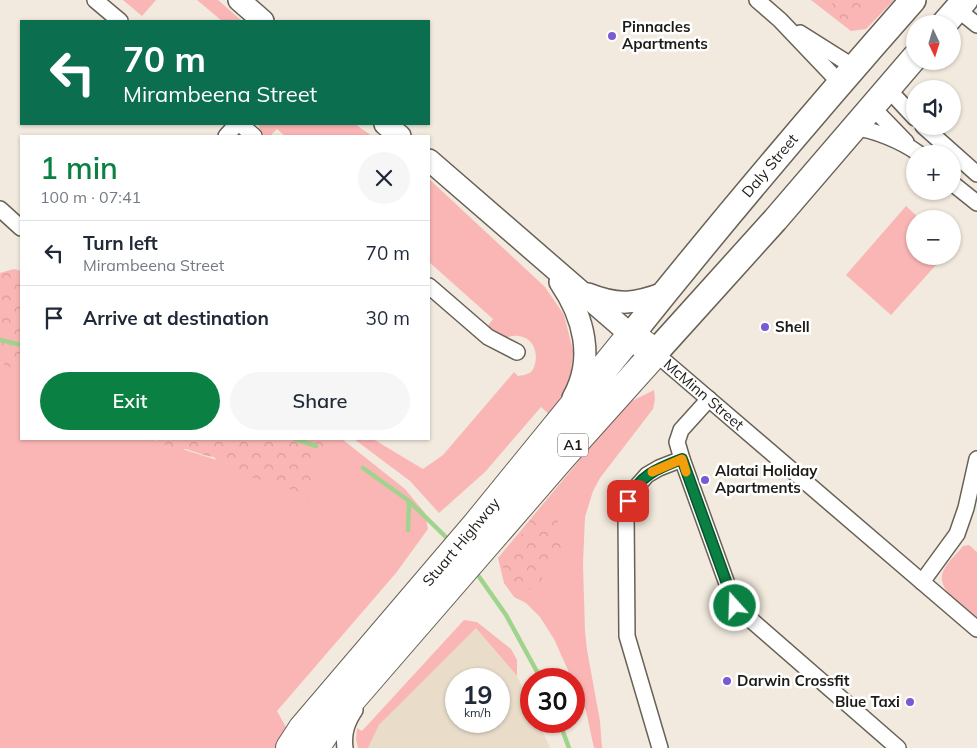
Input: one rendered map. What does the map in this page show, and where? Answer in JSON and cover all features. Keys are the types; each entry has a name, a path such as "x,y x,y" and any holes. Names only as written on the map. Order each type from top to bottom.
{"highway":[{"name":"McMinn Street","path":"631,335 655,353"},
{"name":"Stuart Highway","path":"314,748 332,722 450,576 556,429 631,335"},
{"name":"Stuart Highway","path":"484,531 655,353"},
{"name":"Stuart Highway","path":"290,748 303,728 450,576"}],"main road":[{"name":"Daly Street","path":"631,335 847,75 913,0"},
{"path":"655,353 855,128 906,68"},
{"path":"847,75 880,98"}],"street":[{"path":"95,0 119,20"},
{"path":"239,0 262,20"},
{"path":"756,0 847,75"},
{"path":"953,8 977,25"},
{"path":"780,20 847,75"},
{"path":"880,98 906,113"},
{"path":"880,98 912,145"},
{"path":"227,135 237,125"},
{"path":"239,125 253,135"},
{"path":"386,125 399,135"},
{"path":"855,128 868,130 906,146"},
{"path":"933,135 972,170 961,178"},
{"name":"McMinn Street","path":"430,161 631,335"},
{"path":"961,190 977,203"},
{"path":"0,209 20,227"},
{"path":"536,253 552,271 568,294 580,322 585,344 585,359 576,394 556,429"},
{"path":"430,287 488,337 516,352"},
{"path":"578,291 598,299 626,304 646,300 664,293"},
{"name":"McMinn Street","path":"655,353 977,630"},
{"path":"709,399 681,430 677,442 735,606 898,748"},
{"path":"660,748 627,636 626,513 632,492 647,475 682,459"},
{"path":"922,582 957,534 966,508 977,459"},
{"path":"345,748 344,734 350,717 415,641 450,576"}],"shaded area":[{"path":"476,627 517,676 520,682 520,733 543,733 550,748 368,748 379,725"}],"green space":[{"path":"123,0 156,0 142,16"},
{"path":"197,0 218,0 241,20 221,20"},
{"path":"811,0 894,0 866,29 851,31"},
{"path":"830,0 872,0 874,7 869,14 861,14 851,24 840,19"},
{"path":"259,125 356,125 371,135 284,135 277,129 271,135 263,135"},
{"path":"430,180 545,287 564,315 573,351 570,381 562,399 551,416 541,407 485,472 439,513 410,481 355,440 375,440 423,469 443,455 514,372 518,376 526,375 534,367 536,357 532,343 519,336 501,338 495,336 486,328 493,319 430,263"},
{"path":"906,206 910,210 906,210 906,265 936,265 891,315 846,275"},
{"path":"14,269 20,271 20,371 0,362 0,273"},
{"path":"0,362 20,371 20,440 154,440 289,483 312,468 322,440 343,440 405,489 425,513 428,529 396,573 277,711 287,729 275,748 0,748"},
{"path":"654,390 653,409 600,478 593,491 585,517 583,564 585,631 600,721 602,748 594,748 585,709 585,668 567,668 554,639 540,617 526,603 514,597 504,583 498,558 622,409 632,401"},
{"path":"156,440 325,440 324,454 316,460 312,468 318,481 308,499 293,490 280,487 276,481 250,477 234,466 218,462 214,457 163,444"},
{"path":"546,517 557,518 561,535 566,542 556,560 545,563 541,583 524,592 512,589 509,574 501,565 531,520"},
{"path":"969,545 977,552 977,618 954,599 942,581 943,571 948,564 963,546"},
{"path":"464,620 477,622 511,649 517,660 517,676 476,628 379,725 368,748 358,748 356,739 357,728 362,731"}],"waterway":[{"path":"0,340 20,345"},
{"path":"298,440 316,446"},
{"path":"363,468 409,501 450,541"},
{"path":"408,530 409,502"},
{"path":"475,571 506,615 535,668"},
{"path":"563,733 569,748"}],"slow traffic":[{"path":"652,472 682,459 686,472"}],"place":[{"name":"Pinnacles Apartments","path":"612,36"},
{"name":"Shell","path":"765,327"},
{"name":"Alatai Holiday Apartments","path":"705,480"},
{"name":"Darwin Crossfit","path":"727,681"},
{"name":"Blue Taxi","path":"910,702"}],"route":[{"path":"628,501 637,484 647,475 682,459 735,606"}]}
